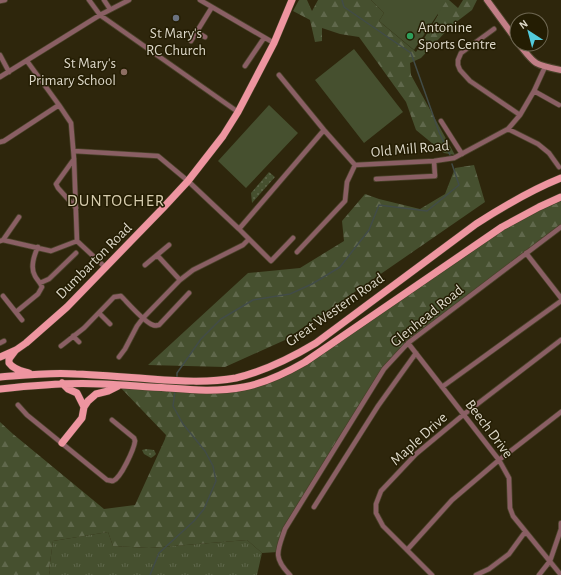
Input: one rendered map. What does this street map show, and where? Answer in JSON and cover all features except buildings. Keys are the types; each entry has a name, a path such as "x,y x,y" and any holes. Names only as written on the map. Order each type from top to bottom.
{"main road":[{"name":"Dumbarton Road","path":"0,358 16,350 67,307 188,181 223,136 238,112 274,43 292,0"},
{"name":"Great Western Road","path":"0,389 18,386 62,383 118,385 163,384 236,378 259,371 293,357 316,342 499,209 524,195 561,178"},
{"name":"Great Western Road","path":"0,378 73,374 163,384 186,389 216,390 244,387 269,379 294,368 320,353 502,227 561,197"},
{"path":"16,350 9,359 10,365 16,369 34,375"},
{"path":"62,383 68,389 77,393 84,407"},
{"path":"62,443 82,418 84,407 92,396 108,391 118,385"}],"street":[{"path":"0,1 5,0"},
{"path":"89,0 100,15 238,112"},
{"path":"104,0 110,9"},
{"path":"0,77 100,15 128,0"},
{"path":"200,0 274,43"},
{"path":"487,0 509,30"},
{"path":"191,41 212,7"},
{"path":"494,30 461,53 458,60 458,65 464,76 470,81 520,114"},
{"path":"197,32 205,37"},
{"path":"245,66 264,38"},
{"path":"526,52 537,65 561,70"},
{"path":"0,55 9,72"},
{"path":"27,61 71,123 74,151 77,241 106,268"},
{"name":"Old Mill Road","path":"355,165 434,161 454,158 462,154 508,129 520,114 534,91 545,67"},
{"path":"280,76 355,165 347,182 345,201 297,252"},
{"path":"534,91 559,106"},
{"path":"0,142 4,141 59,105"},
{"path":"441,121 462,154"},
{"path":"508,129 538,144 549,154 559,167"},
{"path":"239,229 324,130"},
{"path":"74,151 158,156 188,181 271,261 293,238"},
{"path":"74,159 56,184 76,208"},
{"path":"376,180 434,176 434,161"},
{"path":"19,217 2,241 38,247 51,251 77,241"},
{"name":"Glenhead Road","path":"290,575 279,561 278,552 285,529 384,369 408,343 561,227"},
{"path":"119,357 143,318 180,280 193,270 243,245 249,239"},
{"path":"146,265 168,245"},
{"path":"16,312 38,294 42,287 33,274 33,258 38,247"},
{"path":"40,283 49,279 76,253"},
{"path":"442,387 561,300 526,253"},
{"path":"157,255 180,280"},
{"path":"61,346 84,328 114,297 121,296 143,318 155,326 159,325 189,293"},
{"path":"3,296 22,320"},
{"path":"99,313 110,324"},
{"path":"73,336 79,342"},
{"name":"Maple Drive","path":"407,550 383,526 376,512 376,504 382,491 416,454 463,414 561,340"},
{"name":"Beech Drive","path":"408,343 499,460 509,478 510,508 513,516 561,575"},
{"path":"314,506 378,406 416,353"},
{"path":"18,405 27,415 107,480 114,480 117,478 125,466 136,441 112,420"},
{"path":"432,575 407,550 452,500 499,460 560,413 561,420"},
{"path":"539,575 550,561 561,529 561,523"},
{"path":"476,575 489,569 509,554 525,532"}],"green space":[{"path":"299,0 307,0 312,11 318,0 371,0 384,13 379,21 416,52 438,15 430,0 449,0 458,8 463,0 477,0 472,10 451,26 421,58 410,63 411,75 455,155 444,153 416,130 406,102 359,37 340,34 322,28 322,41 315,42 310,20 293,11"},
{"name":"Antonine Sports Centre","path":"371,0 447,0 414,50 379,21 384,13"},
{"path":"354,49 403,112 364,143 315,80"},
{"path":"269,105 298,133 246,188 218,161"},
{"path":"474,165 485,202 285,340 225,367 148,365 248,273 300,268 344,241 342,221 365,194 420,209 445,194 455,168"},
{"path":"269,172 275,177 252,203 251,193"},
{"path":"561,197 561,227 408,343 384,369 285,529 278,552 262,553 247,540 149,548 113,546 108,532 53,541 49,570 50,575 0,575 0,422 104,509 135,505 166,435 118,385 231,389 282,374 502,227"},
{"path":"142,450 154,450 156,454 151,458 144,454"},
{"path":"108,532 113,546 149,548 247,540 262,553 257,575 50,575 49,570 53,541"}],"waterway":[{"path":"342,0 344,7 411,53 439,132 450,155"},
{"path":"177,377 177,373 201,339 221,319 253,300 290,294 312,284 340,267 369,230 379,205 427,211 459,185 452,164"},
{"path":"150,575 159,553 194,521 204,509 216,481 213,466 205,451 183,424 173,406 175,391"}],"place":[{"name":"St Mary's RC Church","path":"176,18"},
{"name":"Antonine Sports Centre","path":"410,36"},
{"name":"St Mary's Primary School","path":"124,72"}],"district":[{"name":"DUNTOCHER","path":"116,200"}]}
